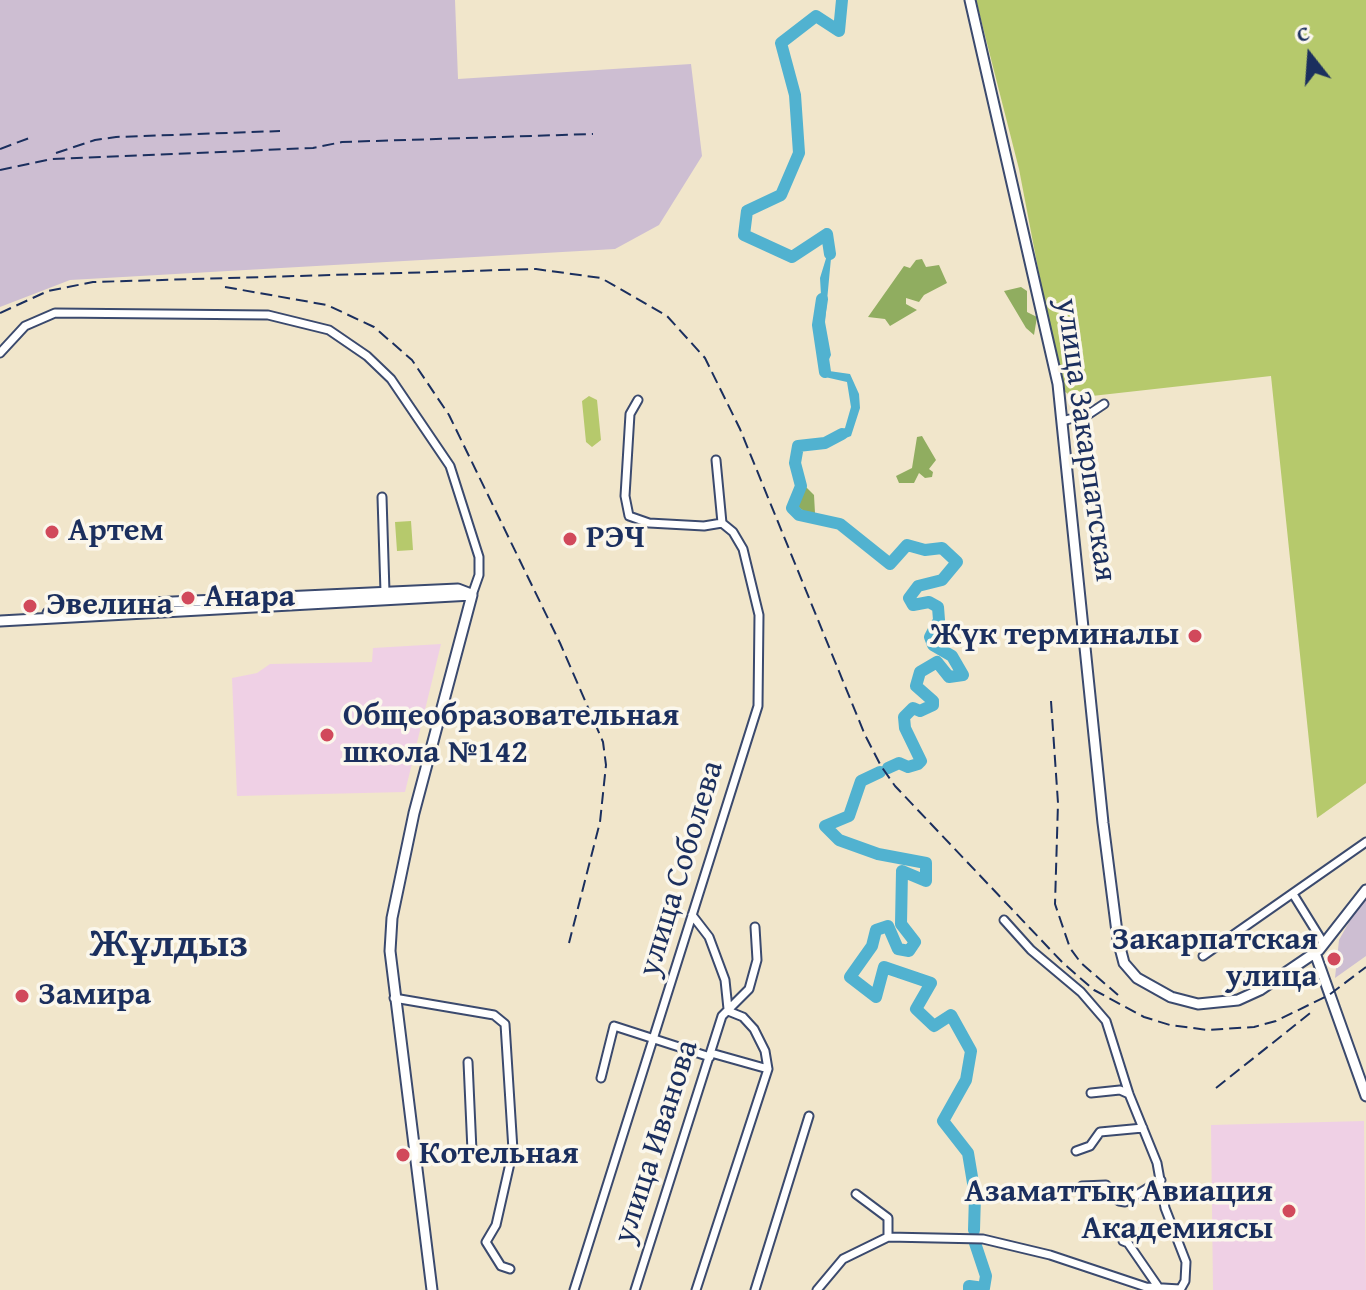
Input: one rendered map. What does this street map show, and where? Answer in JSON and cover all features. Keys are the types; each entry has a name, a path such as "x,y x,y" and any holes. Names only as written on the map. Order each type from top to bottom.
{"street":[{"name":"улица Закарпатская","path":"970,0 1042,307 1062,421 1103,823 1116,927 1124,963 1137,978 1158,991 1186,1002 1212,1004 1250,995 1315,953"},
{"path":"0,353 25,326 55,313 268,315 329,330 367,356 391,379 450,466 479,557 479,575 417,801 392,918 390,951 432,1290"},
{"path":"638,400 630,414 625,496 629,516 649,523 704,526 722,523"},
{"path":"1062,421 1089,414 1104,404"},
{"name":"улица Соболева","path":"574,1290 758,706 759,615 743,549 722,523 716,460"},
{"path":"382,497 385,592"},
{"path":"34,618 63,607 458,589 472,595"},
{"path":"0,621 472,595"},
{"path":"1203,956 1366,842"},
{"path":"1366,890 1315,953 1366,1096"},
{"path":"1293,894 1324,944"},
{"path":"692,915 709,937 722,972 728,1011 743,1017 754,1029 765,1051 768,1069 696,1290"},
{"path":"817,1290 843,1259 888,1237 983,1239 1050,1255 1159,1288 1180,1290 1188,1269 1165,1208 1161,1180 1129,1094 1110,1031 1099,1010 1031,950 1004,920"},
{"name":"улица Иванова","path":"635,1290 722,1016 749,989 757,960 755,927"},
{"path":"394,998 494,1015 505,1024 509,1044 513,1150 496,1225 486,1242 501,1266 510,1269"},
{"path":"601,1078 614,1026 768,1069"},
{"path":"414,1157 472,1151 468,1062"},
{"path":"1091,1093 1120,1090 1129,1094"},
{"path":"755,1290 809,1116"},
{"path":"1076,1151 1090,1146 1100,1132 1143,1128"},
{"path":"1082,1186 1106,1185 1119,1201 1125,1202 1161,1180"},
{"path":"856,1194 888,1218 888,1237"},
{"path":"1123,1241 1128,1243 1159,1288"}],"shaded area":[{"path":"0,0 455,0 458,79 691,64 702,156 659,225 615,249 70,280 0,307"},
{"name":"Общеобразовательная школа №142","path":"441,644 405,792 237,796 232,678 257,673 270,664 372,662 373,648"},
{"path":"1366,900 1366,956 1335,978 1339,940 1358,906"},
{"name":"Азаматтық Авиация Академиясы","path":"1364,1121 1366,1290 1213,1290 1211,1125"}],"green space":[{"path":"976,0 1366,0 1366,783 1317,818 1271,376 1074,398 1061,389 1019,169"},
{"path":"922,259 926,267 939,265 947,283 924,295 919,302 906,298 906,304 917,310 890,326 885,319 868,317 904,266 910,268 916,260"},
{"path":"1021,287 1027,291 1027,312 1037,317 1034,335 1026,328 1004,291"},
{"path":"589,396 597,400 601,440 592,447 586,442 582,401"},
{"path":"922,436 936,460 929,469 933,472 932,477 925,478 919,473 914,483 899,483 896,476 912,468 917,437"},
{"path":"806,487 814,495 815,513 810,515 798,507 797,500"},
{"path":"411,521 413,550 397,551 395,522"}],"water":[{"path":"833,237 825,322 831,355 826,366 829,371 850,374 859,394 860,408 851,436 828,445 827,439 845,428 851,407 847,382 825,377 822,372 824,346 820,278 828,252 825,242"}],"waterway":[{"path":"830,254 827,234 792,257 744,235 747,211 781,195 799,153 795,95 781,43 816,16 839,31 842,0"},
{"path":"822,299 818,325 825,372"},
{"path":"842,434 825,443 798,446 795,463 801,486 792,508 799,515 840,524 890,564 907,545 925,550 942,548 957,562 942,580 918,586 909,598 913,605 929,602 938,607 939,620 930,637 933,645 952,656 963,675 949,677 937,662 920,672 916,686 933,701 933,705 920,711 913,708 904,717 905,728 921,761 908,767 899,763 888,768"},
{"path":"880,772 861,781 849,816 825,826 839,840 878,854 926,863 926,881 902,871 901,924 915,942 909,951 898,949 888,926 876,930 872,946 850,977 876,997 884,967 931,983 916,1009 934,1026 951,1015 971,1051 966,1080 943,1121 968,1153 975,1195 974,1230"},
{"path":"969,1290 969,1286 984,1288 986,1276 975,1243"}],"railway":[{"path":"56,153 95,140 116,137 280,131"},
{"path":"0,170 52,159 313,148 342,142 593,134"},
{"path":"0,149 32,137"},
{"path":"0,313 48,291 93,282 536,269 601,278 667,316 705,358 740,429 865,735 881,766 895,786 1063,963 1094,990 1144,1017 1170,1025 1208,1030 1254,1027 1276,1021 1329,995 1366,967"},
{"path":"225,287 327,305 374,327 412,360 449,415 560,643 603,742 606,765 600,822 569,943"},
{"path":"1051,701 1058,803 1055,904 1070,948 1081,963 1118,995"},
{"path":"1216,1088 1314,1010"}],"place":[{"name":"Артем","path":"52,532"},
{"name":"РЭЧ","path":"570,539"},
{"name":"Анара","path":"188,598"},
{"name":"Эвелина","path":"30,606"},
{"name":"Жүк терминалы","path":"1195,636"},
{"name":"Общеобразовательная школа №142","path":"327,735"},
{"name":"Закарпатская улица","path":"1334,959"},
{"name":"Замира","path":"22,996"},
{"name":"Котельная","path":"403,1155"},
{"name":"Азаматтық Авиация Академиясы","path":"1289,1211"}],"district":[{"name":"Жұлдыз","path":"169,946"}]}
